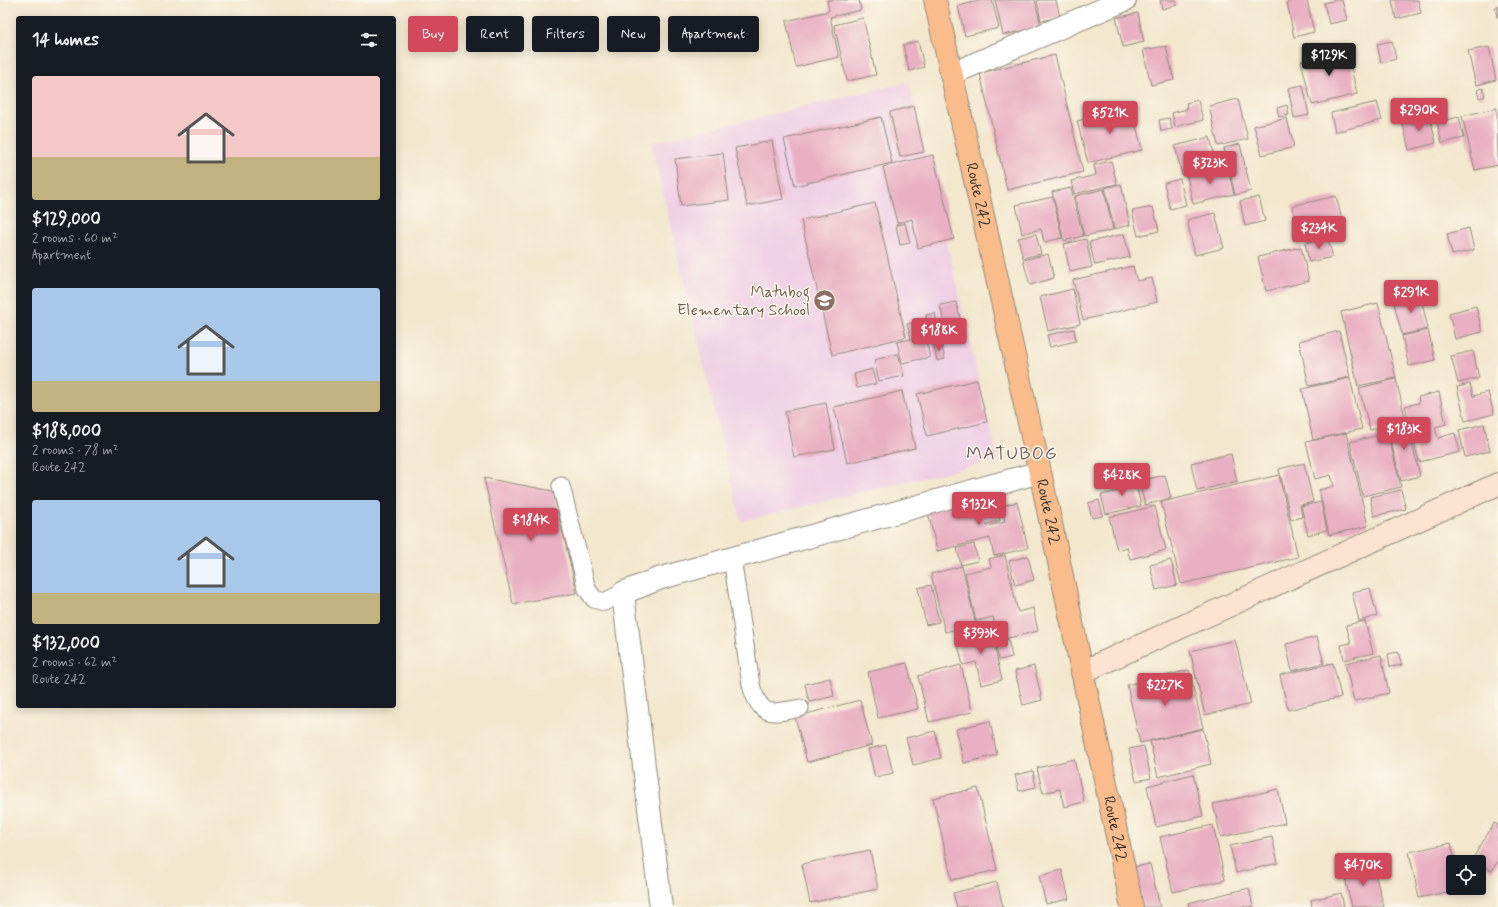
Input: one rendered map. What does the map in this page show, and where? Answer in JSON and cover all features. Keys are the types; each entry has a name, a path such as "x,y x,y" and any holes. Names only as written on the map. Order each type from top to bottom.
{"main road":[{"name":"Route 242","path":"935,0 1040,472 1132,907"}],"street":[{"path":"951,74 1125,0"},
{"path":"662,907 623,593 658,579 1040,472"},
{"path":"1082,672 1498,484"}],"lane":[{"path":"561,486 587,589 594,598 604,602 623,593"},
{"path":"732,558 751,686 755,698 764,710 776,713 800,708"}],"shaded area":[{"name":"Matubog Elementary School","path":"909,82 998,460 741,521 651,143"}],"building":[{"path":"827,0 859,0 861,10 830,17 839,57 796,67 786,21 829,11"},
{"path":"983,0 992,0 999,28 965,36 958,6"},
{"path":"995,0 1035,0 1041,27 1003,35"},
{"path":"1037,0 1056,0 1060,17 1041,21"},
{"path":"1160,0 1176,0 1177,5 1162,9"},
{"path":"1307,0 1314,32 1294,37 1287,2"},
{"path":"1342,0 1347,20 1329,24 1324,3"},
{"path":"1392,0 1418,0 1421,13 1396,19"},
{"path":"1498,6 1498,17 1497,17 1495,7"},
{"path":"1138,13 1144,42 1123,47 1116,18"},
{"path":"863,18 876,75 847,81 834,25"},
{"path":"918,41 924,67 909,71 903,45"},
{"path":"1392,41 1396,59 1381,63 1377,44"},
{"path":"1166,46 1174,80 1151,85 1143,50"},
{"path":"1489,47 1496,80 1476,85 1468,51"},
{"path":"1347,50 1357,94 1312,105 1301,61"},
{"path":"1055,55 1083,172 1007,190 980,73"},
{"path":"1303,85 1309,115 1294,118 1288,88"},
{"path":"1483,88 1485,96 1479,98 1477,90"},
{"path":"1238,99 1248,139 1218,146 1209,106"},
{"path":"1198,100 1203,120 1175,127 1172,113 1187,109 1186,103"},
{"path":"1377,102 1382,120 1335,132 1331,113"},
{"path":"1287,105 1289,115 1279,117 1277,108"},
{"path":"914,106 924,152 900,157 890,112"},
{"path":"1132,108 1142,150 1088,163 1077,121"},
{"path":"1497,108 1498,165 1475,170 1462,116"},
{"path":"1429,113 1436,143 1409,150 1402,120"},
{"path":"881,117 892,163 795,186 784,139"},
{"path":"1459,117 1464,138 1442,143 1437,122"},
{"path":"1169,118 1172,129 1161,131 1159,120"},
{"path":"1287,118 1294,147 1262,155 1254,126"},
{"path":"1210,137 1217,166 1182,175 1175,146"},
{"path":"772,141 783,199 747,206 735,148"},
{"path":"1240,144 1251,191 1235,195 1224,148"},
{"path":"723,153 729,200 681,206 675,159"},
{"path":"933,155 954,239 918,248 912,219 897,223 883,167"},
{"path":"1111,161 1117,184 1074,194 1071,181 1096,175 1094,165"},
{"path":"1227,166 1234,194 1193,204 1187,176"},
{"path":"1180,179 1186,205 1170,209 1164,183"},
{"path":"1121,184 1130,225 1114,229 1105,188"},
{"path":"1071,188 1083,236 1064,241 1052,192"},
{"path":"1104,189 1113,230 1084,236 1075,196"},
{"path":"1336,196 1344,228 1300,239 1292,206"},
{"path":"1053,197 1062,238 1044,242 1041,229 1022,234 1016,205"},
{"path":"1259,197 1265,221 1245,226 1240,201"},
{"path":"875,203 906,337 832,355 801,220"},
{"path":"1153,207 1159,231 1138,236 1132,211"},
{"path":"1215,213 1224,248 1195,255 1187,220"},
{"path":"905,223 910,243 900,245 896,225"},
{"path":"1469,228 1474,250 1452,255 1447,234"},
{"path":"1036,234 1041,254 1023,258 1018,238"},
{"path":"1124,234 1130,257 1095,265 1089,242"},
{"path":"1328,238 1333,257 1309,262 1305,243"},
{"path":"1086,239 1092,267 1070,272 1064,244"},
{"path":"1301,247 1309,281 1266,291 1258,257"},
{"path":"1048,254 1054,278 1030,285 1023,260"},
{"path":"1133,266 1137,281 1152,278 1157,302 1083,320 1073,280"},
{"path":"1410,284 1411,292 1400,295 1398,287"},
{"path":"1073,289 1080,324 1048,331 1040,297"},
{"path":"1420,293 1428,329 1402,335 1393,299"},
{"path":"956,302 963,329 946,333 940,305"},
{"path":"1378,303 1396,378 1358,386 1341,312"},
{"path":"1476,306 1482,332 1455,339 1449,313"},
{"path":"935,313 941,341 932,343 926,315"},
{"path":"921,321 930,357 902,363 897,342 911,339 907,324"},
{"path":"1074,329 1076,341 1050,347 1047,335"},
{"path":"1428,330 1435,360 1409,366 1402,336"},
{"path":"1339,331 1350,377 1309,386 1299,341"},
{"path":"941,342 945,359 937,361 933,344"},
{"path":"1473,351 1479,378 1458,383 1451,356"},
{"path":"898,354 904,376 879,381 874,360"},
{"path":"872,369 876,384 857,388 854,374"},
{"path":"1350,378 1362,429 1313,440 1302,389"},
{"path":"1396,379 1406,421 1370,430 1359,388"},
{"path":"977,380 987,422 927,436 917,394"},
{"path":"1470,384 1473,396 1488,392 1494,414 1465,421 1457,387"},
{"path":"902,391 915,448 847,463 834,407"},
{"path":"1439,392 1446,424 1435,427 1438,438 1455,433 1460,452 1419,462 1405,406 1419,403 1418,397"},
{"path":"826,403 835,449 794,457 785,411"},
{"path":"1407,422 1420,476 1401,481 1387,427"},
{"path":"1484,424 1490,451 1465,457 1459,430"},
{"path":"1346,433 1368,526 1329,535 1319,490 1334,486 1331,475 1315,479 1306,442"},
{"path":"1388,433 1401,487 1363,496 1350,442"},
{"path":"1231,454 1237,481 1197,491 1191,463"},
{"path":"1304,463 1313,502 1300,505 1302,517 1291,520 1279,469"},
{"path":"1165,475 1171,498 1145,505 1139,481"},
{"path":"1279,475 1298,557 1181,584 1161,502"},
{"path":"1134,477 1141,506 1106,514 1101,495 1119,491 1117,481"},
{"path":"484,478 553,491 577,593 513,604"},
{"path":"1401,490 1406,509 1374,516 1370,497"},
{"path":"994,496 1000,521 986,524 987,526 1005,522 1001,506 1017,502 1028,548 994,556 990,538 937,551 928,512"},
{"path":"1099,500 1103,516 1092,518 1088,503"},
{"path":"1321,502 1327,530 1308,535 1301,506"},
{"path":"1155,506 1166,550 1130,559 1127,547 1117,550 1109,517"},
{"path":"974,544 978,561 961,565 957,548"},
{"path":"1005,555 1018,612 1033,608 1038,631 999,640 993,617 976,621 965,573 991,567 989,559"},
{"path":"1028,556 1034,580 1015,585 1009,561"},
{"path":"1171,560 1177,585 1156,590 1150,565"},
{"path":"962,566 976,625 945,632 931,574"},
{"path":"931,585 939,622 926,625 918,588"},
{"path":"1370,588 1377,616 1359,621 1352,592"},
{"path":"1365,621 1373,653 1344,660 1341,645 1351,643 1346,625"},
{"path":"990,628 1002,680 981,685 976,662 963,665 956,636"},
{"path":"1317,637 1324,663 1292,671 1286,644"},
{"path":"1008,639 1012,657 999,660 995,642"},
{"path":"1235,640 1251,704 1205,715 1190,651"},
{"path":"1398,652 1402,665 1390,667 1388,654"},
{"path":"1381,655 1389,693 1354,701 1345,663"},
{"path":"907,663 918,709 878,718 868,672"},
{"path":"1333,663 1341,697 1288,710 1280,675"},
{"path":"961,665 972,712 929,722 918,676"},
{"path":"1034,666 1042,700 1023,705 1015,671"},
{"path":"1189,670 1203,728 1140,743 1127,685"},
{"path":"830,678 834,696 809,702 805,684"},
{"path":"860,700 872,745 807,762 795,717"},
{"path":"990,721 997,755 964,763 956,729"},
{"path":"1203,729 1211,764 1158,777 1150,741"},
{"path":"935,731 941,758 913,765 906,738"},
{"path":"886,745 893,773 875,777 868,749"},
{"path":"1144,746 1151,778 1136,781 1129,749"},
{"path":"1074,759 1084,802 1064,807 1060,789 1043,793 1037,768"},
{"path":"1033,771 1036,787 1019,791 1015,775"},
{"path":"1193,774 1203,816 1156,827 1147,786"},
{"path":"978,788 997,870 952,880 933,798"},
{"path":"1278,789 1285,823 1221,837 1213,804"},
{"path":"1494,823 1498,825 1498,861 1492,871 1486,868 1486,855 1475,855"},
{"path":"1213,825 1225,880 1173,892 1160,837"},
{"path":"1272,837 1278,863 1236,873 1230,846"},
{"path":"1451,843 1454,855 1446,855 1446,892 1419,898 1409,852"},
{"path":"870,850 878,889 810,903 802,864"},
{"path":"1372,863 1384,907 1352,907 1343,870"},
{"path":"1150,864 1160,907 1143,907 1134,867"},
{"path":"1062,870 1069,899 1046,904 1039,876"},
{"path":"997,882 1003,907 957,907 953,893"},
{"path":"1249,888 1253,907 1189,907 1188,903"},
{"path":"1341,893 1344,907 1312,907 1311,900"}],"place":[{"name":"Matubog Elementary School","path":"825,301"}],"district":[{"name":"MATUBOG","path":"1012,454"}]}
